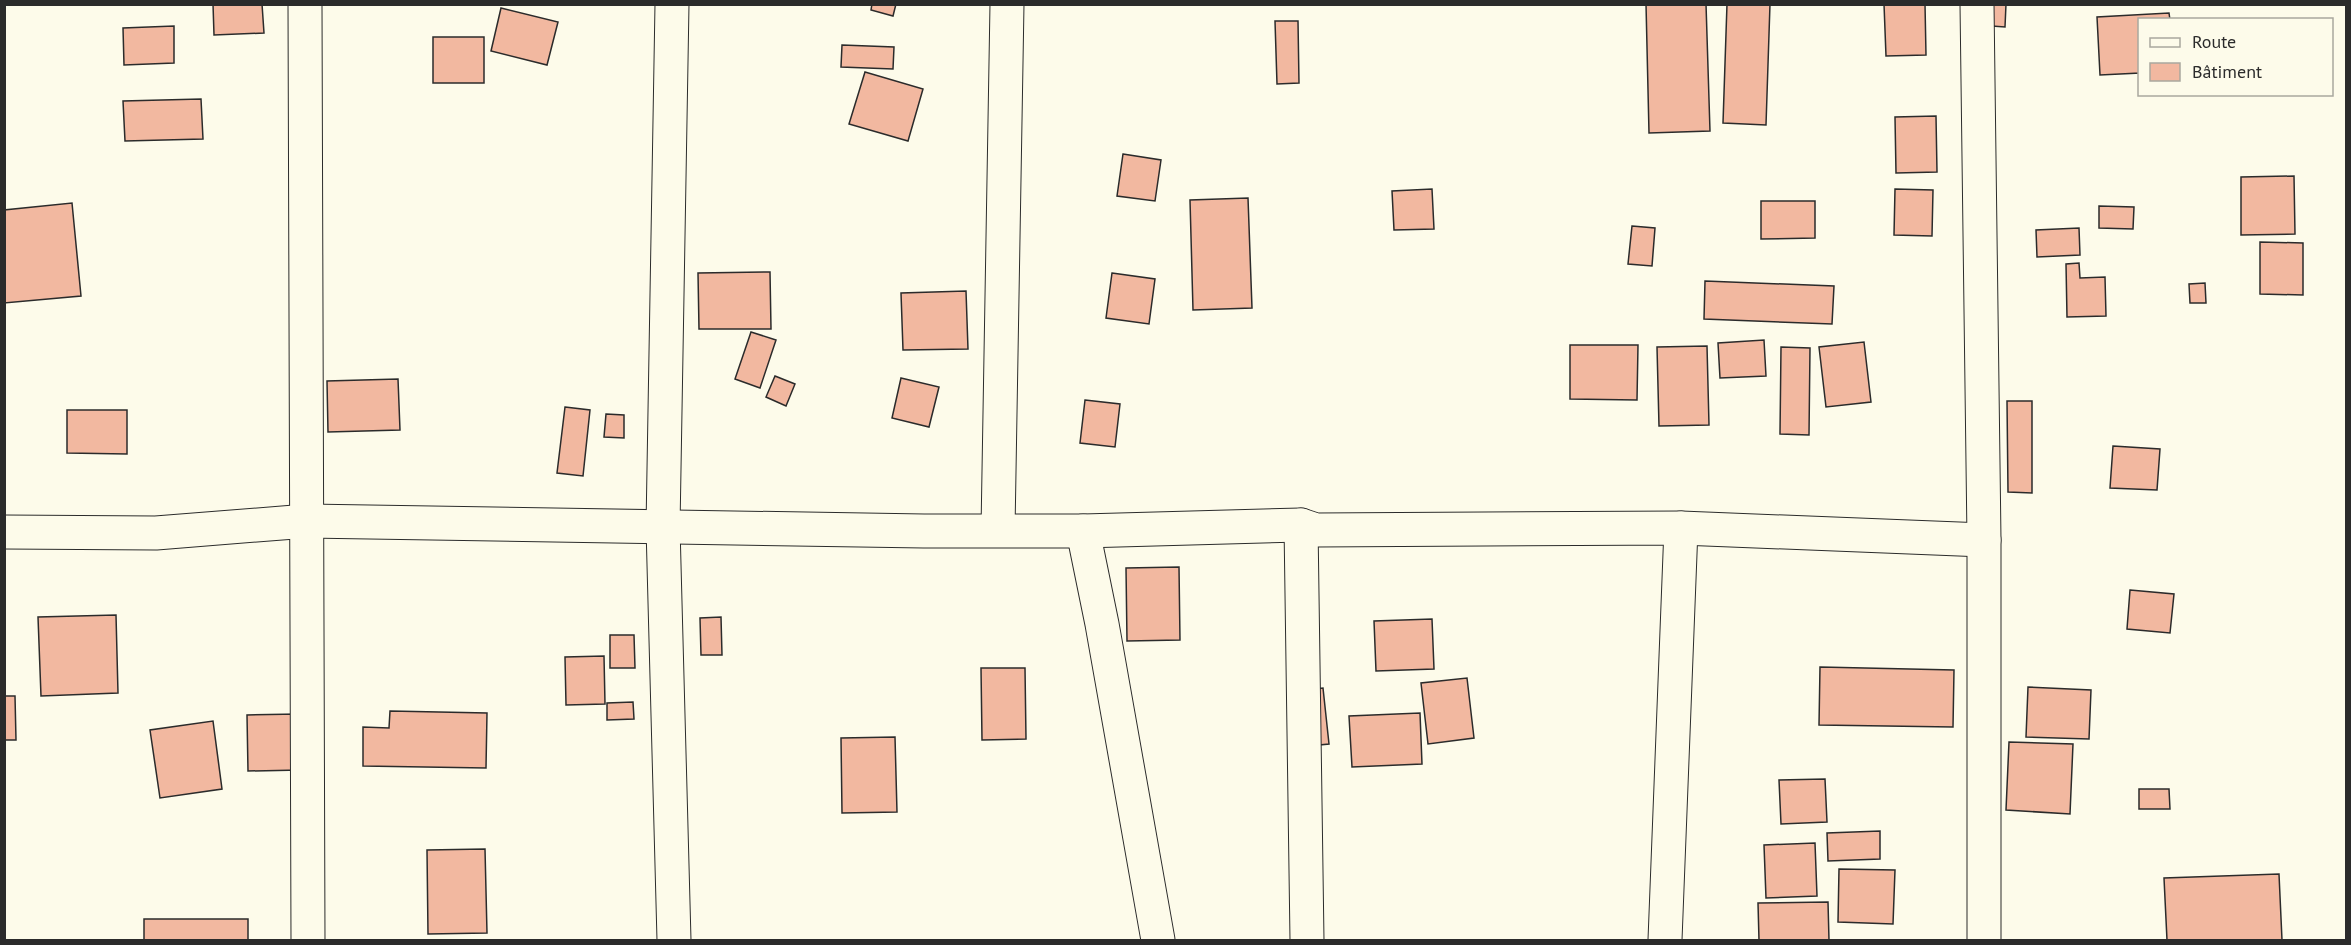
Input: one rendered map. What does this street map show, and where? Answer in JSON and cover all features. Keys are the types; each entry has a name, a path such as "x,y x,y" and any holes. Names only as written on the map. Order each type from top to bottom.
{"street":[{"path":"305,4 308,940"},
{"path":"672,4 663,527 674,940"},
{"path":"998,530 1007,4"},
{"path":"1977,4 1984,540 1984,940"},
{"path":"4,532 156,533 307,521 1083,531 1301,525 1316,530 1681,528 1984,540"},
{"path":"1301,525 1307,940"},
{"path":"1665,940 1681,528"},
{"path":"1083,531 1102,624 1158,940"}],"building":[{"path":"213,4 262,4 264,33 214,35"},
{"path":"872,4 896,4 893,16 871,10"},
{"path":"1646,4 1706,4 1710,131 1649,133"},
{"path":"1727,4 1770,4 1766,125 1723,123"},
{"path":"1884,4 1925,4 1926,55 1886,56"},
{"path":"1979,4 2006,4 2005,27 1978,25"},
{"path":"501,8 558,22 547,65 491,51"},
{"path":"2169,13 2170,18 2138,18 2138,73 2100,75 2097,17"},
{"path":"1275,21 1298,21 1299,83 1277,84"},
{"path":"174,26 174,63 124,65 123,28"},
{"path":"433,37 484,37 484,83 433,83"},
{"path":"842,45 894,47 893,69 841,67"},
{"path":"865,72 923,89 908,141 849,124"},
{"path":"201,99 203,139 125,141 123,101"},
{"path":"1936,116 1937,172 1896,173 1895,117"},
{"path":"1123,154 1161,160 1155,201 1117,196"},
{"path":"2294,176 2295,234 2241,235 2241,177"},
{"path":"1432,189 1434,229 1394,230 1392,191"},
{"path":"1895,189 1933,190 1932,236 1894,235"},
{"path":"1248,198 1252,308 1193,310 1190,200"},
{"path":"1761,201 1815,201 1815,238 1761,239"},
{"path":"72,203 81,296 4,303 4,210"},
{"path":"2099,206 2134,207 2133,229 2099,228"},
{"path":"1632,226 1655,228 1652,266 1628,264"},
{"path":"2079,228 2080,255 2037,257 2036,230"},
{"path":"2260,242 2303,243 2303,295 2260,294"},
{"path":"2079,263 2080,278 2105,277 2106,316 2067,317 2066,264"},
{"path":"770,272 771,329 699,329 698,273"},
{"path":"1112,273 1155,279 1149,324 1106,318"},
{"path":"1705,281 1834,286 1832,324 1704,319"},
{"path":"2205,283 2206,303 2190,303 2189,284"},
{"path":"966,291 968,349 903,350 901,293"},
{"path":"751,332 776,340 760,388 735,379"},
{"path":"1764,340 1766,376 1720,378 1718,343"},
{"path":"1864,342 1871,402 1826,407 1819,347"},
{"path":"1570,345 1638,345 1637,400 1570,399"},
{"path":"1707,346 1709,425 1659,426 1657,347"},
{"path":"1781,347 1810,348 1809,435 1780,434"},
{"path":"775,376 795,384 786,406 766,397"},
{"path":"901,378 939,387 929,427 892,418"},
{"path":"398,379 400,430 328,432 327,381"},
{"path":"1085,400 1120,404 1115,447 1080,443"},
{"path":"2007,401 2032,401 2032,493 2008,492"},
{"path":"565,407 590,410 583,476 557,473"},
{"path":"67,410 127,410 127,454 67,453"},
{"path":"606,414 624,415 624,438 604,437"},
{"path":"2113,446 2160,449 2157,490 2110,488"},
{"path":"1179,567 1180,640 1127,641 1126,568"},
{"path":"2130,590 2174,594 2170,633 2127,629"},
{"path":"116,615 118,693 41,696 38,617"},
{"path":"721,617 722,655 701,655 700,618"},
{"path":"1432,619 1434,669 1376,671 1374,621"},
{"path":"610,635 634,635 635,668 610,668"},
{"path":"604,656 605,704 566,705 565,657"},
{"path":"1820,667 1954,670 1953,727 1819,725"},
{"path":"981,668 1025,668 1026,739 982,740"},
{"path":"1467,678 1474,738 1428,744 1421,683"},
{"path":"2028,687 2091,690 2089,739 2026,737"},
{"path":"1323,688 1329,744 1299,747 1293,691"},
{"path":"4,696 15,696 16,740 4,740"},
{"path":"633,702 634,719 607,720 607,703"},
{"path":"390,711 487,713 486,768 363,766 363,727 389,728"},
{"path":"1420,713 1422,764 1352,767 1349,716"},
{"path":"299,714 300,770 248,771 247,715"},
{"path":"213,721 222,789 160,798 150,730"},
{"path":"895,737 897,812 842,813 841,738"},
{"path":"2009,742 2073,744 2070,814 2006,810"},
{"path":"1825,779 1827,822 1781,824 1779,780"},
{"path":"2139,789 2169,789 2170,809 2139,809"},
{"path":"1880,831 1880,859 1828,861 1827,833"},
{"path":"1815,843 1817,896 1766,898 1764,845"},
{"path":"485,849 487,933 428,934 427,850"},
{"path":"1839,869 1895,870 1893,924 1838,922"},
{"path":"2279,874 2282,940 2167,940 2164,878"},
{"path":"1828,902 1829,940 1759,940 1758,903"},
{"path":"144,919 248,919 248,940 144,940"}]}
